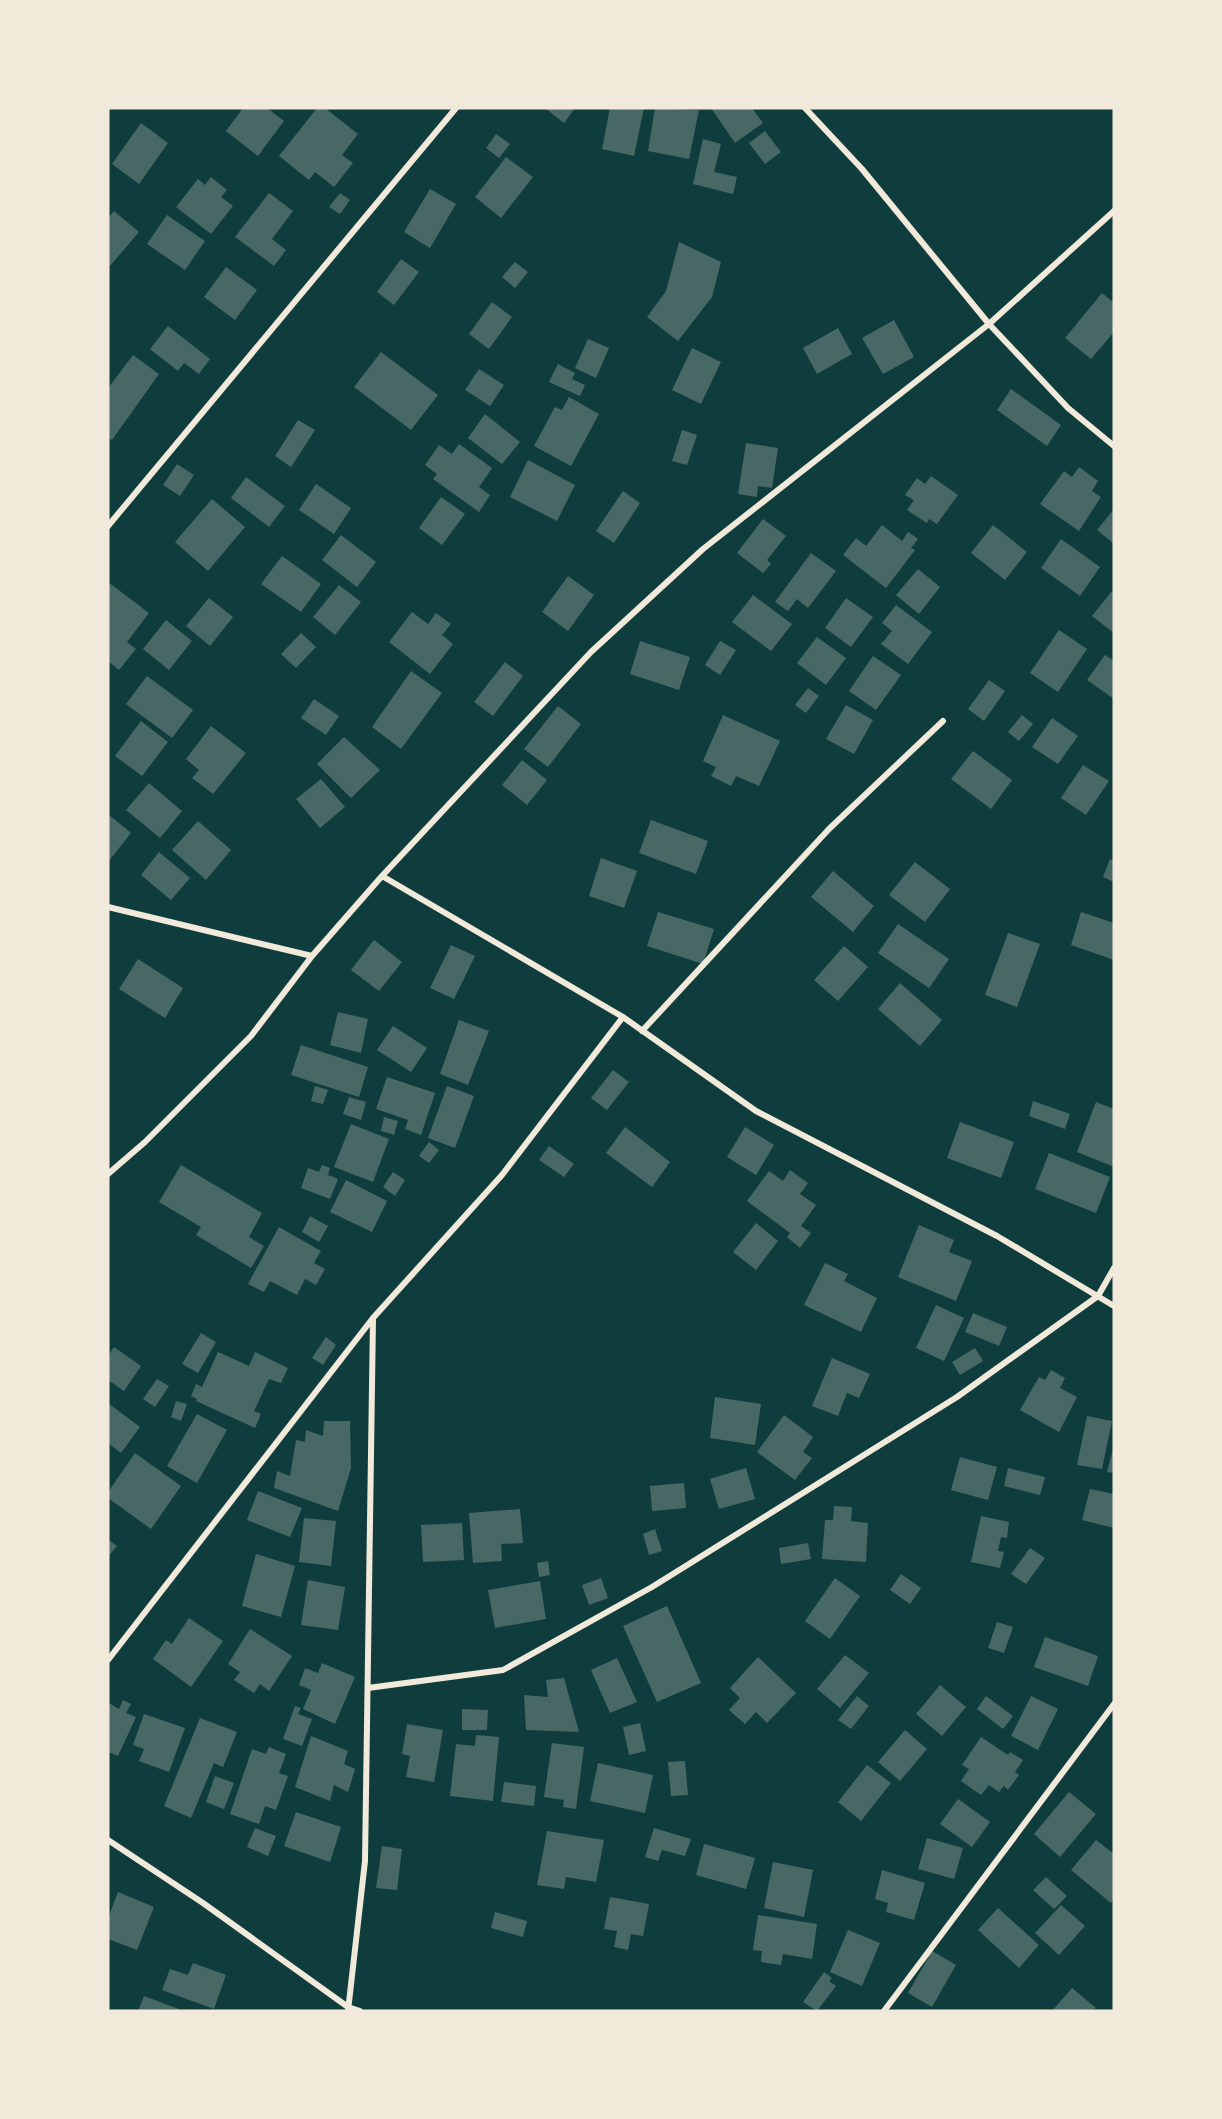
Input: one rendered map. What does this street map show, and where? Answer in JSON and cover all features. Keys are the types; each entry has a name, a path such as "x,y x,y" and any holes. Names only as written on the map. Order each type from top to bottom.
{"street":[{"path":"108,526 456,108"},
{"path":"805,108 862,170 989,324 1068,408 1114,446"},
{"path":"108,1174 145,1142 250,1036 312,956 382,876 591,652 703,549 989,324 1114,211"},
{"path":"642,1031 830,829 943,721"},
{"path":"382,876 623,1017 756,1112 997,1236 1114,1306"},
{"path":"108,907 312,956"},
{"path":"108,1660 373,1318 502,1175 623,1017"},
{"path":"368,1688 503,1670 652,1587 957,1397 1098,1296 1114,1268"},
{"path":"348,2009 365,1861 373,1318"},
{"path":"884,2011 1114,1704"},
{"path":"108,1840 203,1903 348,2009 360,2011"}],"building":[{"path":"243,108 267,108 284,121 258,156 226,131"},
{"path":"317,108 325,108 358,134 342,155 353,163 334,187 315,172 309,180 279,156"},
{"path":"545,108 575,108 564,123"},
{"path":"610,108 644,108 634,156 602,149"},
{"path":"655,108 699,110 689,159 648,151"},
{"path":"711,108 752,108 763,123 735,143"},
{"path":"141,123 168,143 139,184 112,164"},
{"path":"765,131 781,152 765,164 749,143"},
{"path":"496,134 510,144 499,158 486,148"},
{"path":"703,139 721,144 714,172 737,177 733,194 693,184"},
{"path":"506,157 533,177 501,218 475,197"},
{"path":"211,177 227,190 221,197 233,206 211,234 176,207 198,179 205,185"},
{"path":"430,189 456,204 430,248 404,232"},
{"path":"269,193 293,211 272,239 286,250 274,266 235,237"},
{"path":"340,193 350,200 340,214 329,207"},
{"path":"114,211 139,232 110,266 108,264 108,218"},
{"path":"167,215 205,241 185,270 147,244"},
{"path":"679,242 721,262 712,297 678,341 647,317 666,291"},
{"path":"401,259 419,272 394,305 377,292"},
{"path":"515,262 528,272 515,288 502,277"},
{"path":"226,267 257,290 235,320 204,297"},
{"path":"1102,293 1114,303 1114,332 1091,359 1065,338"},
{"path":"492,302 512,317 489,349 469,334"},
{"path":"894,320 914,357 883,374 862,338"},
{"path":"168,326 210,359 199,374 184,363 178,371 150,349"},
{"path":"838,328 852,354 817,374 803,348"},
{"path":"588,339 609,348 596,378 575,368"},
{"path":"692,348 721,362 701,404 672,390"},
{"path":"381,352 438,395 411,430 354,387"},
{"path":"133,355 159,374 112,440 108,437 108,388"},
{"path":"558,364 575,373 572,379 585,385 580,396 549,382"},
{"path":"479,369 504,385 490,406 465,390"},
{"path":"1011,389 1061,425 1047,446 997,410"},
{"path":"569,397 599,414 571,466 534,446 555,407 562,410"},
{"path":"485,414 520,442 502,464 468,438"},
{"path":"298,420 315,430 291,467 275,456"},
{"path":"682,430 697,435 687,465 672,461"},
{"path":"746,443 778,448 772,488 758,486 757,497 738,494"},
{"path":"459,444 492,468 479,487 490,495 479,512 433,479 437,474 425,465 439,445 452,454"},
{"path":"528,460 575,485 557,521 510,497"},
{"path":"177,464 194,475 180,496 163,485"},
{"path":"1079,467 1098,481 1092,491 1101,497 1079,531 1040,504 1064,471 1072,477"},
{"path":"931,476 958,495 937,524 929,519 927,523 907,510 914,500 905,495 917,478 925,484"},
{"path":"246,477 285,506 269,527 231,498"},
{"path":"316,484 351,508 334,534 299,510"},
{"path":"623,491 640,503 614,543 596,531"},
{"path":"441,497 465,514 442,545 419,528"},
{"path":"212,499 245,527 208,571 175,542"},
{"path":"1114,509 1114,544 1097,530"},
{"path":"763,519 786,536 767,560 771,564 763,573 737,553"},
{"path":"882,525 902,541 908,532 918,539 911,548 915,550 886,588 843,555 856,538 866,546"},
{"path":"993,525 1027,552 1005,580 971,553"},
{"path":"341,535 376,562 357,587 322,560"},
{"path":"1061,539 1100,567 1080,596 1041,568"},
{"path":"811,553 836,571 808,608 797,599 788,611 775,602"},
{"path":"282,556 321,584 301,612 261,584"},
{"path":"918,569 940,587 919,614 896,595"},
{"path":"568,576 594,595 568,631 542,612"},
{"path":"108,582 149,613 127,642 136,649 119,670 108,661"},
{"path":"339,585 361,602 335,635 313,617"},
{"path":"1111,592 1114,594 1114,633 1092,616"},
{"path":"753,595 792,624 771,651 732,622"},
{"path":"209,598 233,617 210,646 186,626"},
{"path":"846,598 873,617 851,647 825,628"},
{"path":"896,605 932,632 908,664 881,644 892,631 882,623"},
{"path":"412,612 428,624 436,613 451,624 442,635 453,644 430,674 389,642"},
{"path":"166,620 192,641 169,670 143,649"},
{"path":"1059,630 1087,649 1058,692 1030,673"},
{"path":"301,633 316,647 296,668 281,654"},
{"path":"817,637 846,658 826,685 797,663"},
{"path":"640,641 690,657 679,690 630,674"},
{"path":"720,641 736,650 720,675 705,665"},
{"path":"1105,655 1114,661 1114,699 1087,680"},
{"path":"873,656 901,675 876,710 849,691"},
{"path":"505,662 523,676 493,716 474,702"},
{"path":"411,671 442,693 401,749 372,727"},
{"path":"147,676 193,710 172,738 126,704"},
{"path":"989,680 1005,691 984,721 968,709"},
{"path":"808,688 819,696 806,713 795,705"},
{"path":"314,699 339,716 326,735 301,718"},
{"path":"846,705 873,720 854,754 826,739"},
{"path":"558,706 581,724 548,767 524,749"},
{"path":"723,715 780,741 759,786 736,776 731,786 711,776 716,767 703,761"},
{"path":"1022,715 1033,724 1019,741 1008,732"},
{"path":"1052,718 1078,736 1058,764 1032,747"},
{"path":"141,721 168,742 142,776 115,756"},
{"path":"211,726 246,753 213,794 192,778 199,770 186,759"},
{"path":"344,737 380,770 351,798 317,764"},
{"path":"973,751 1012,780 991,809 951,779"},
{"path":"522,760 547,780 527,805 502,785"},
{"path":"1083,765 1109,781 1086,815 1061,798"},
{"path":"321,779 345,807 320,828 296,799"},
{"path":"149,783 182,811 160,838 126,810"},
{"path":"108,814 131,833 108,862"},
{"path":"651,820 708,841 696,874 639,853"},
{"path":"198,821 231,850 206,880 172,850"},
{"path":"159,852 190,878 171,900 141,875"},
{"path":"601,858 637,871 624,908 589,896"},
{"path":"1110,859 1114,861 1114,882 1103,877"},
{"path":"915,862 950,889 925,922 889,895"},
{"path":"833,871 874,906 853,932 811,897"},
{"path":"658,912 714,929 703,964 647,946"},
{"path":"1081,912 1114,923 1114,960 1071,945"},
{"path":"898,924 949,959 929,988 878,953"},
{"path":"1008,933 1040,944 1017,1007 985,995"},
{"path":"374,940 402,962 379,991 351,970"},
{"path":"451,945 475,956 454,999 430,988"},
{"path":"844,946 868,967 838,1001 814,980"},
{"path":"138,959 183,988 165,1018 119,989"},
{"path":"900,983 942,1020 920,1046 878,1009"},
{"path":"338,1012 368,1019 361,1053 330,1045"},
{"path":"459,1020 489,1031 468,1085 440,1074"},
{"path":"393,1026 427,1048 411,1072 377,1050"},
{"path":"301,1045 368,1067 359,1097 291,1075"},
{"path":"613,1070 629,1082 607,1110 591,1098"},
{"path":"387,1077 435,1093 421,1135 405,1129 408,1120 376,1109"},
{"path":"315,1086 328,1090 323,1104 311,1101"},
{"path":"447,1086 474,1096 455,1148 428,1138"},
{"path":"349,1097 366,1102 361,1120 343,1114"},
{"path":"1033,1101 1070,1114 1065,1129 1029,1116"},
{"path":"1096,1102 1114,1109 1114,1167 1077,1152"},
{"path":"384,1117 398,1121 394,1135 381,1131"},
{"path":"960,1122 1014,1142 1001,1178 947,1158"},
{"path":"351,1124 389,1139 373,1182 334,1167"},
{"path":"625,1127 670,1162 652,1187 606,1153"},
{"path":"745,1127 774,1145 756,1175 727,1157"},
{"path":"429,1142 439,1150 429,1163 419,1156"},
{"path":"549,1146 574,1164 564,1177 539,1160"},
{"path":"1049,1153 1110,1177 1096,1213 1035,1189"},
{"path":"181,1165 262,1213 249,1237 264,1246 251,1268 196,1235 201,1227 159,1202"},
{"path":"322,1165 330,1168 328,1175 338,1179 330,1199 301,1188 308,1168 319,1172"},
{"path":"790,1170 808,1183 800,1194 816,1205 801,1226 811,1233 800,1248 787,1237 790,1233 747,1201 769,1171 783,1181"},
{"path":"393,1172 405,1180 395,1196 383,1187"},
{"path":"346,1180 387,1201 372,1232 330,1212"},
{"path":"310,1216 328,1226 319,1242 302,1232"},
{"path":"756,1223 778,1241 756,1270 733,1252"},
{"path":"919,1225 954,1240 949,1252 972,1261 956,1301 898,1277"},
{"path":"279,1227 321,1251 314,1263 325,1269 316,1285 305,1279 297,1295 270,1281 264,1292 248,1284"},
{"path":"825,1263 848,1274 844,1281 877,1298 861,1332 804,1305"},
{"path":"936,1305 964,1318 944,1361 916,1348"},
{"path":"973,1313 1007,1327 999,1346 965,1332"},
{"path":"201,1333 216,1342 198,1373 182,1364"},
{"path":"326,1337 336,1345 323,1365 312,1358"},
{"path":"114,1347 141,1366 124,1391 108,1380 108,1356"},
{"path":"975,1348 983,1361 960,1375 952,1362"},
{"path":"218,1352 249,1366 255,1352 288,1368 281,1383 269,1379 254,1411 261,1414 255,1428 196,1401 197,1399 191,1396 196,1384 202,1387"},
{"path":"832,1358 870,1374 859,1398 847,1393 838,1416 812,1406"},
{"path":"1051,1370 1065,1378 1060,1388 1077,1397 1059,1432 1020,1410 1039,1377 1045,1380"},
{"path":"157,1379 169,1386 155,1407 143,1399"},
{"path":"715,1397 761,1404 755,1445 710,1438"},
{"path":"176,1401 187,1404 181,1421 171,1417"},
{"path":"108,1403 140,1427 121,1453 108,1443"},
{"path":"197,1414 227,1430 197,1483 167,1466"},
{"path":"784,1415 813,1437 803,1452 812,1458 795,1480 757,1452"},
{"path":"1087,1416 1112,1421 1102,1469 1077,1465"},
{"path":"324,1421 350,1421 351,1468 338,1511 274,1488 277,1471 290,1476 296,1440 305,1442 306,1430 323,1436"},
{"path":"1114,1449 1114,1473 1107,1472"},
{"path":"135,1453 181,1486 151,1529 108,1498 108,1492"},
{"path":"960,1457 997,1467 988,1500 951,1490"},
{"path":"746,1468 755,1499 719,1509 710,1479"},
{"path":"1008,1468 1045,1477 1040,1495 1004,1486"},
{"path":"684,1483 686,1508 652,1511 650,1486"},
{"path":"1090,1489 1114,1494 1114,1528 1082,1520"},
{"path":"258,1491 302,1508 290,1537 247,1520"},
{"path":"834,1506 852,1507 851,1521 868,1523 866,1562 822,1559 825,1520 833,1520"},
{"path":"520,1509 523,1543 501,1544 502,1561 473,1563 469,1513"},
{"path":"981,1516 1009,1522 1007,1538 1001,1537 998,1551 1004,1552 1000,1568 971,1562"},
{"path":"304,1518 336,1521 331,1566 299,1562"},
{"path":"462,1523 464,1560 423,1562 421,1525"},
{"path":"655,1529 662,1551 649,1555 643,1534"},
{"path":"108,1539 117,1546 108,1557"},
{"path":"808,1543 811,1559 781,1564 779,1548"},
{"path":"1030,1548 1045,1558 1026,1584 1011,1574"},
{"path":"256,1554 295,1566 281,1617 242,1606"},
{"path":"548,1561 550,1575 539,1577 537,1563"},
{"path":"901,1574 921,1588 910,1604 890,1590"},
{"path":"601,1578 608,1598 589,1605 582,1585"},
{"path":"835,1578 860,1596 830,1639 805,1621"},
{"path":"308,1580 345,1587 338,1630 301,1625"},
{"path":"540,1581 546,1619 495,1628 488,1590"},
{"path":"667,1606 701,1683 657,1702 623,1626"},
{"path":"189,1618 223,1641 191,1687 153,1659 166,1640 172,1644"},
{"path":"997,1622 1013,1627 1004,1653 988,1648"},
{"path":"250,1629 292,1656 269,1691 260,1684 254,1693 234,1680 240,1672 228,1664"},
{"path":"1045,1637 1098,1656 1088,1686 1034,1667"},
{"path":"845,1655 869,1673 840,1708 817,1689"},
{"path":"758,1657 796,1693 767,1723 756,1712 745,1724 729,1710 740,1698 730,1688"},
{"path":"617,1658 637,1702 610,1713 591,1670"},
{"path":"322,1663 355,1677 335,1724 303,1709 311,1690 299,1685 305,1668 318,1673"},
{"path":"564,1678 579,1732 526,1730 524,1695 548,1697 546,1680"},
{"path":"940,1685 966,1707 942,1736 916,1714"},
{"path":"857,1696 869,1706 851,1729 838,1720"},
{"path":"986,1696 1013,1716 1003,1729 977,1709"},
{"path":"1031,1696 1058,1709 1038,1750 1011,1736"},
{"path":"123,1700 131,1704 126,1713 136,1717 118,1756 108,1752 108,1705 109,1703 119,1709"},
{"path":"295,1706 301,1708 298,1714 312,1719 302,1746 283,1739"},
{"path":"462,1709 488,1710 487,1730 462,1730"},
{"path":"144,1714 185,1728 169,1772 139,1761 144,1749 133,1745"},
{"path":"200,1718 237,1732 223,1767 214,1763 191,1818 164,1806"},
{"path":"640,1723 646,1751 629,1755 623,1727"},
{"path":"407,1724 443,1730 434,1782 406,1777 410,1756 402,1754"},
{"path":"905,1730 927,1749 900,1781 878,1762"},
{"path":"476,1735 499,1737 493,1801 450,1796 456,1744 475,1746"},
{"path":"311,1736 348,1751 344,1764 355,1769 348,1792 334,1785 330,1801 295,1787"},
{"path":"981,1737 1008,1755 1010,1752 1023,1760 1015,1772 1019,1775 1008,1790 1004,1786 999,1792 989,1785 981,1795 961,1781 969,1769 962,1765"},
{"path":"552,1743 584,1747 576,1809 563,1807 564,1800 544,1797"},
{"path":"269,1747 286,1754 279,1773 288,1776 276,1810 265,1806 259,1824 230,1814 252,1749 266,1754"},
{"path":"685,1761 688,1795 671,1796 668,1762"},
{"path":"598,1763 653,1775 645,1813 590,1801"},
{"path":"867,1765 891,1783 861,1821 838,1802"},
{"path":"215,1776 234,1783 224,1809 206,1802"},
{"path":"504,1782 536,1786 534,1806 501,1802"},
{"path":"1069,1792 1096,1814 1060,1857 1034,1834"},
{"path":"958,1799 990,1822 972,1847 940,1824"},
{"path":"296,1812 341,1827 330,1862 284,1846"},
{"path":"255,1828 276,1836 268,1856 247,1847"},
{"path":"654,1828 691,1839 685,1856 662,1850 658,1861 645,1857"},
{"path":"547,1831 604,1840 596,1882 566,1877 564,1889 537,1885"},
{"path":"927,1838 963,1848 954,1879 918,1869"},
{"path":"1096,1840 1114,1854 1114,1899 1111,1903 1071,1870"},
{"path":"704,1844 755,1858 746,1889 696,1875"},
{"path":"382,1846 402,1849 397,1890 376,1888"},
{"path":"773,1862 813,1870 804,1917 764,1908"},
{"path":"882,1870 925,1883 914,1920 886,1912 888,1903 875,1899"},
{"path":"1046,1877 1067,1896 1054,1909 1033,1890"},
{"path":"118,1892 154,1907 137,1950 108,1939 108,1918"},
{"path":"610,1897 649,1904 643,1936 631,1934 628,1950 614,1947 617,1931 604,1929"},
{"path":"1061,1905 1085,1926 1059,1955 1035,1933"},
{"path":"998,1908 1039,1945 1019,1968 978,1930"},
{"path":"495,1912 527,1921 523,1937 491,1928"},
{"path":"758,1915 817,1924 812,1959 783,1954 781,1965 761,1962 762,1951 753,1950"},
{"path":"848,1930 880,1943 862,1986 830,1972"},
{"path":"932,1951 956,1965 932,2007 908,1993"},
{"path":"193,1963 226,1975 214,2009 162,1990 170,1969 188,1975"},
{"path":"824,1972 832,1978 829,1981 836,1986 817,2011 803,2002"},
{"path":"1072,1988 1096,2008 1093,2011 1052,2011"},
{"path":"144,1996 184,2011 138,2011"}]}
